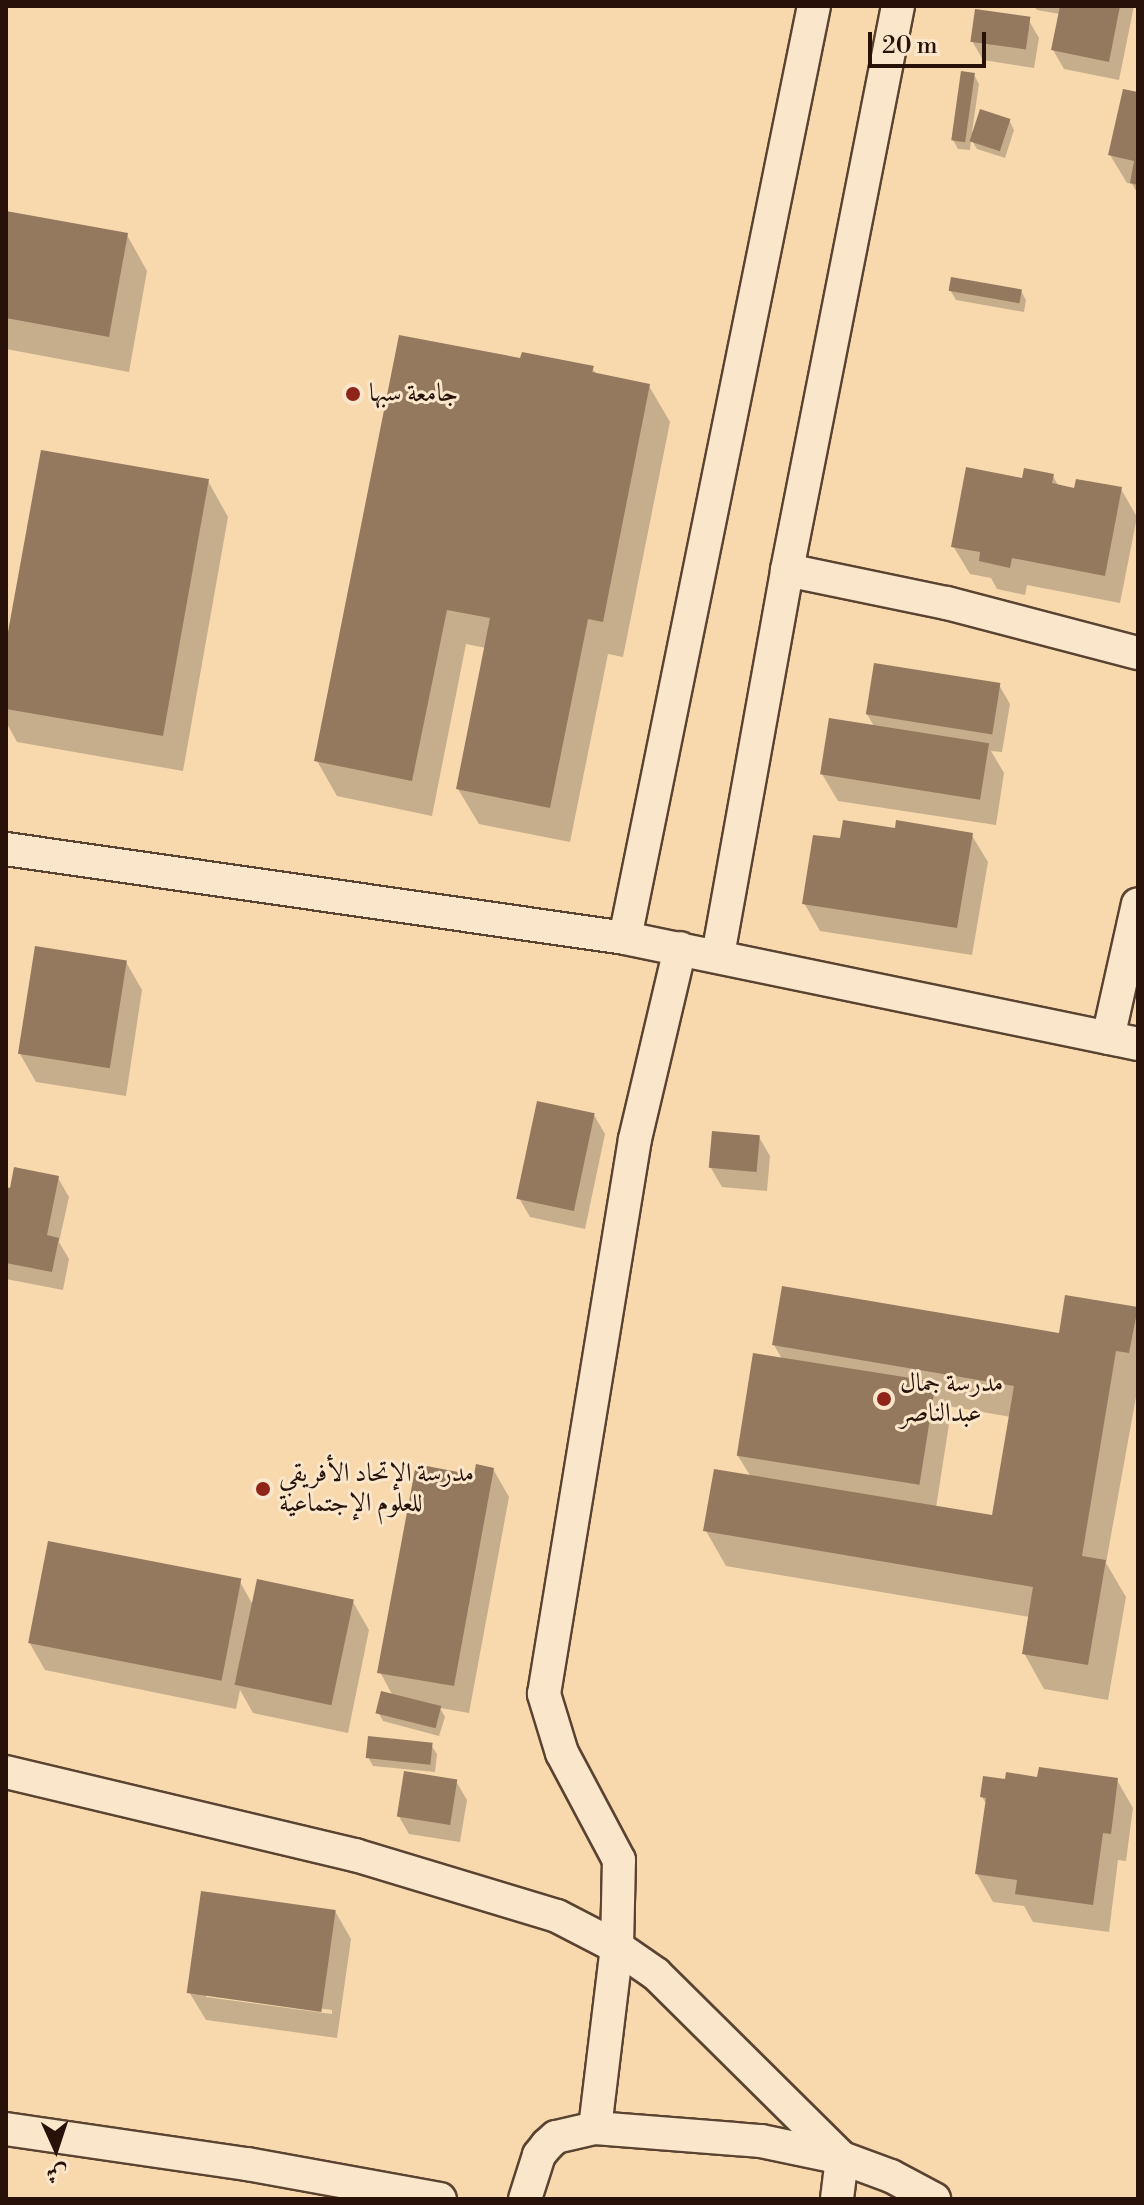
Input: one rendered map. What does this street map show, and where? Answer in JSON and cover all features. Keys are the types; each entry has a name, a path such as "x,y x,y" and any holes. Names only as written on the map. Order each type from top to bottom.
{"street":[{"path":"625,938 814,6"},
{"path":"718,955 787,570 898,6"},
{"path":"787,570 947,603 1138,653"},
{"path":"6,849 625,938 1123,1041 1138,904"},
{"path":"595,2128 617,1947 619,1860 562,1753 544,1694 635,1139 680,948"},
{"path":"6,1772 355,1855 557,1916 617,1947 656,1974 842,2158"},
{"path":"525,2199 539,2155 547,2145 556,2137 595,2128 761,2141 842,2158 891,2176 934,2199"},
{"path":"6,2129 247,2164 440,2199"},
{"path":"837,2199 842,2158"}],"building":[{"path":"1060,6 1120,6 1109,62 1051,50"},
{"path":"975,9 1030,17 1026,49 970,42"},
{"path":"961,71 975,73 965,142 951,140"},
{"path":"1123,89 1138,92 1138,185 1130,183 1134,161 1108,155"},
{"path":"980,109 1010,119 1000,151 969,141"},
{"path":"6,211 128,233 109,337 6,318"},
{"path":"951,277 1022,290 1019,303 949,291"},
{"path":"399,335 520,358 522,352 594,366 592,372 650,384 603,622 588,619 550,808 456,789 490,618 447,610 412,781 314,761"},
{"path":"41,450 209,479 163,736 6,709 6,643"},
{"path":"966,467 1022,478 1024,468 1054,474 1052,483 1074,488 1076,479 1122,487 1105,576 1012,558 1010,568 979,561 980,552 951,547"},
{"path":"874,663 1000,683 992,734 866,714"},
{"path":"829,718 989,743 980,800 820,774"},
{"path":"843,820 895,828 896,820 973,833 957,928 802,904 813,835 840,838"},
{"path":"35,946 127,961 110,1068 18,1054"},
{"path":"537,1101 595,1113 574,1211 516,1199"},
{"path":"712,1131 760,1135 757,1172 709,1168"},
{"path":"14,1167 59,1176 47,1235 59,1238 52,1272 6,1263 6,1187 10,1188"},
{"path":"782,1286 1059,1333 1065,1295 1138,1307 1129,1353 1116,1351 1082,1556 1106,1560 1088,1665 1022,1654 1033,1587 703,1531 714,1469 992,1515 1014,1386 772,1345"},
{"path":"753,1353 936,1382 919,1485 737,1456"},
{"path":"416,1464 474,1475 476,1464 494,1468 454,1686 377,1673"},
{"path":"48,1541 241,1579 222,1681 28,1643"},
{"path":"257,1579 354,1600 331,1705 235,1685"},
{"path":"381,1691 441,1706 436,1728 375,1713"},
{"path":"368,1736 433,1743 430,1765 366,1758"},
{"path":"1039,1767 1118,1778 1111,1834 1103,1833 1093,1905 1015,1894 1017,1880 975,1874 986,1798 980,1797 983,1776 1005,1779 1006,1772 1037,1777"},
{"path":"404,1771 457,1779 450,1825 397,1816"},
{"path":"201,1891 336,1910 321,2012 187,1993"}],"place":[{"name":"جامعة سبها","path":"353,394"},
{"name":"مدرسة جمال عبدالناصر","path":"884,1399"},
{"name":"مدرسة الإتحاد الأفريقي للعلوم الإجتماعية","path":"263,1489"}]}
